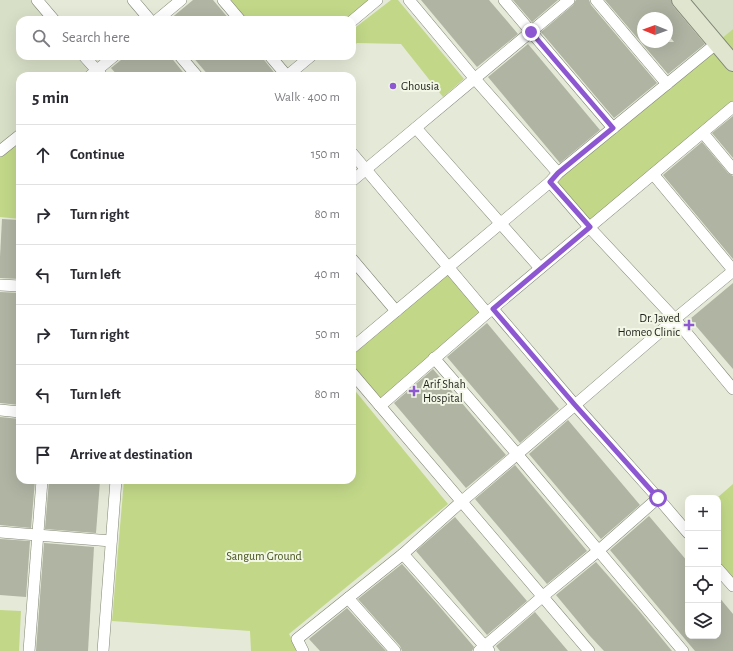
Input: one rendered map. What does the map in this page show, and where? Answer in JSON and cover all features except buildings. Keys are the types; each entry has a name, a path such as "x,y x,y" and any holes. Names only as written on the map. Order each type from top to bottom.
{"street":[{"path":"37,0 51,16"},
{"path":"133,0 147,16"},
{"path":"162,16 181,0"},
{"path":"223,0 237,16"},
{"path":"356,18 377,0"},
{"path":"408,0 558,173"},
{"path":"504,0 613,128"},
{"path":"356,178 569,0"},
{"path":"596,0 667,84"},
{"path":"680,0 733,63"},
{"path":"356,345 550,182 558,173 717,43"},
{"path":"87,60 95,72"},
{"path":"98,72 110,60"},
{"path":"183,60 194,72"},
{"path":"273,60 284,72"},
{"path":"292,72 306,60"},
{"path":"380,406 540,268 733,107"},
{"path":"416,128 540,268"},
{"path":"703,133 733,169"},
{"path":"0,151 16,138"},
{"path":"356,158 448,267 575,405 686,531"},
{"path":"303,651 297,640 403,554 461,502 733,271 654,174"},
{"path":"550,182 675,319 733,389"},
{"path":"356,264 396,311"},
{"path":"0,284 16,286"},
{"path":"434,358 517,454 682,651"},
{"path":"356,378 589,651"},
{"path":"0,410 16,412"},
{"path":"28,651 42,484"},
{"path":"103,651 116,484"},
{"path":"403,554 484,649 542,597 598,551 658,498"},
{"path":"0,532 111,541"},
{"path":"721,572 733,586"},
{"path":"348,598 395,651"}],"shaded area":[{"path":"0,0 37,0 51,16 16,16 16,60 87,60 96,71 16,72 16,138 0,151"},
{"path":"680,0 733,0 733,29 717,43"}],"green space":[{"path":"223,0 377,0 356,17 237,16"},
{"path":"391,0 398,0 464,79 443,97 401,44 356,44 356,27"},
{"path":"733,29 733,107 589,227 550,182"},
{"path":"16,138 16,219 0,217 0,151"},
{"path":"448,267 487,313 380,406 356,378 356,345"},
{"name":"Sangum Ground","path":"356,392 448,504 289,634 299,651 251,651 250,631 112,621 124,484 356,484"},
{"path":"733,484 733,586 721,572 720,495"},
{"path":"0,610 21,611 19,651 0,651"}],"place":[{"name":"Ghousia","path":"393,86"},
{"name":"Dr. Javed Homeo Clinic","path":"689,325"},
{"name":"Arif Shah Hospital","path":"414,391"}],"route":[{"path":"531,32 613,128 558,173 550,182 590,227 493,309 575,405 658,498"}]}
